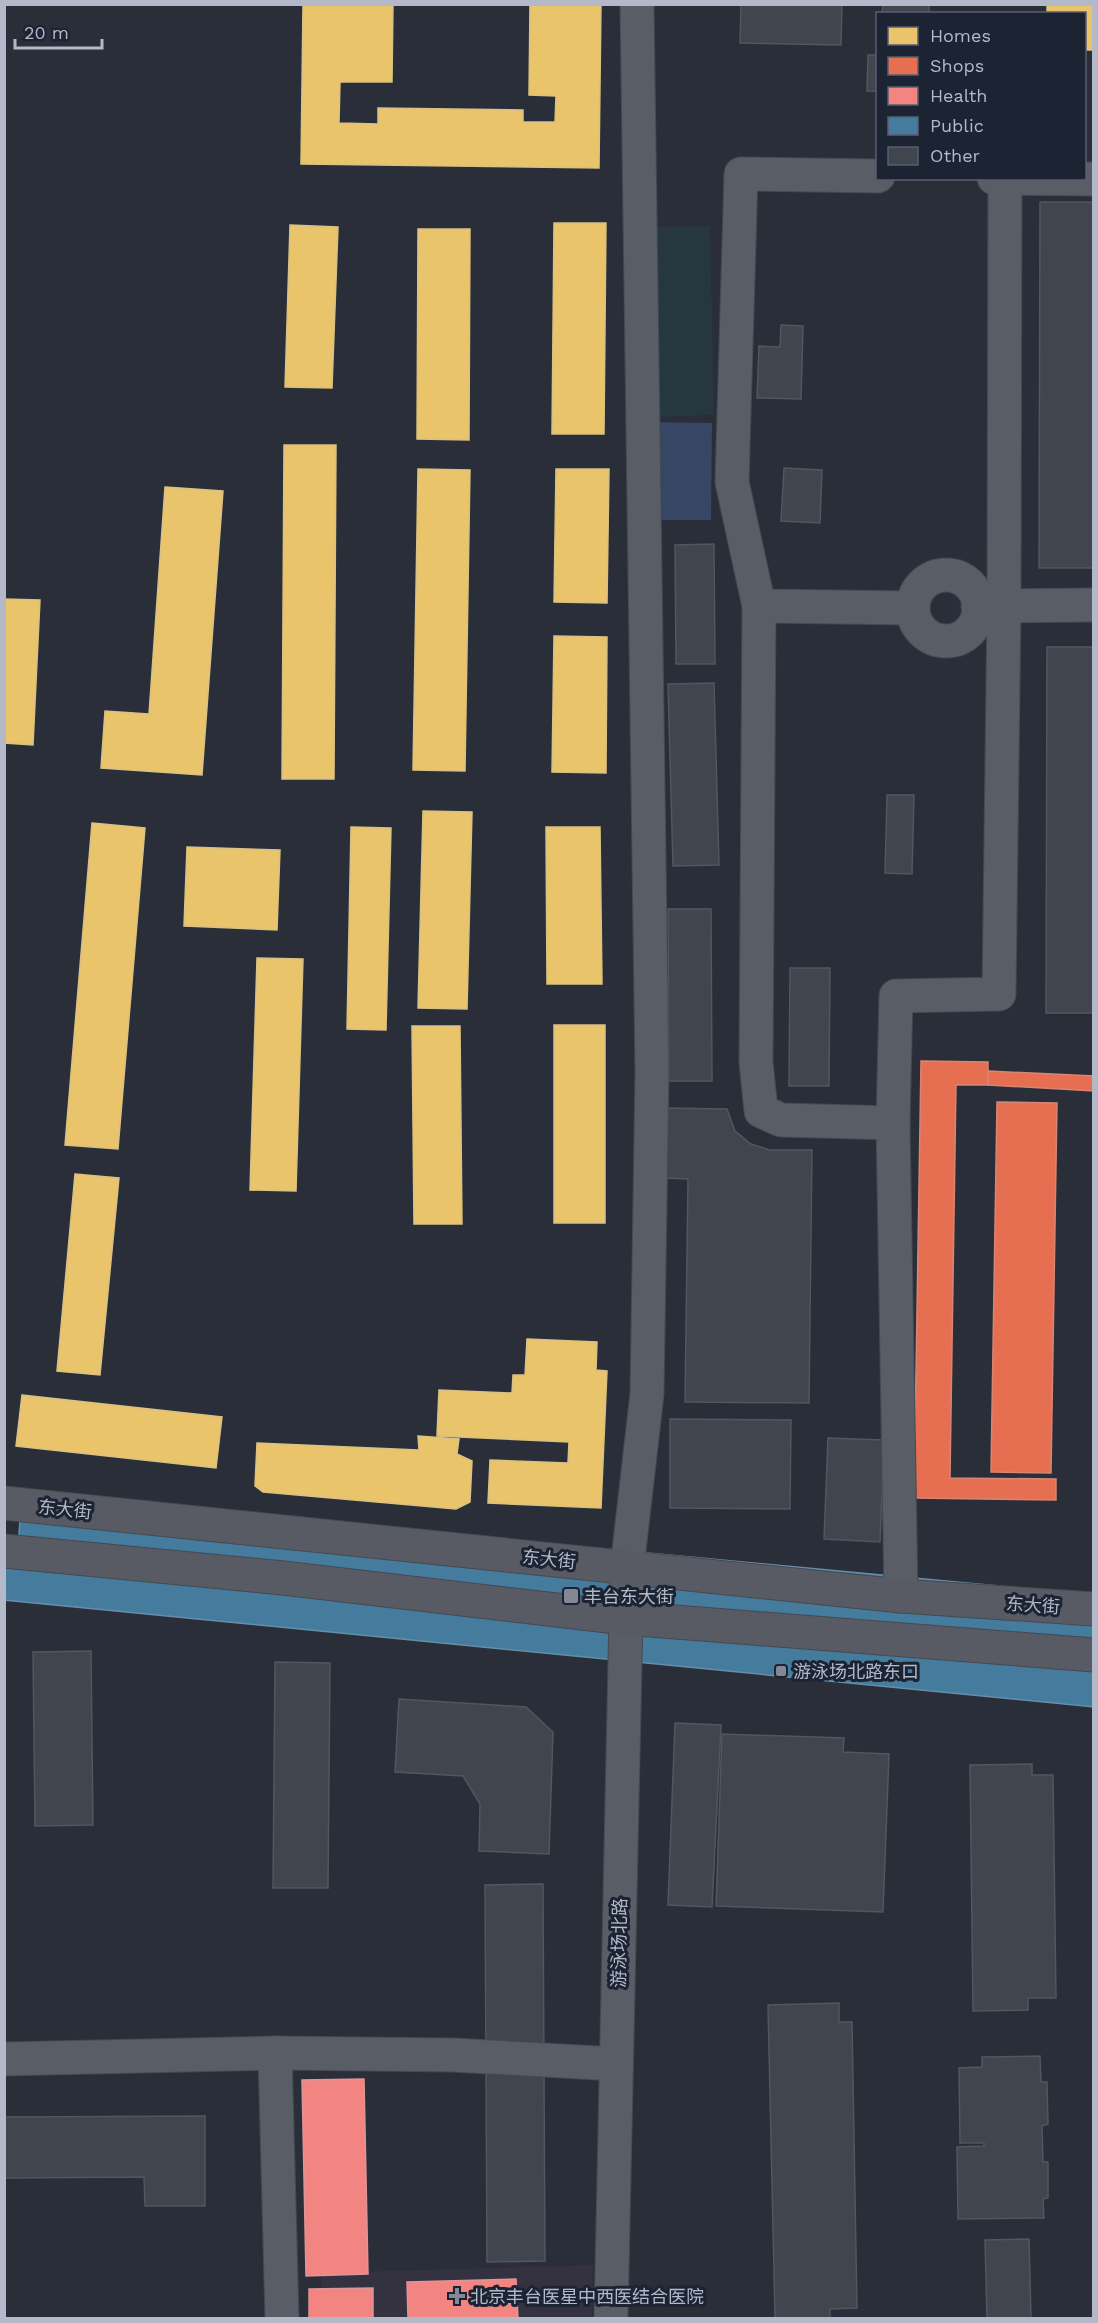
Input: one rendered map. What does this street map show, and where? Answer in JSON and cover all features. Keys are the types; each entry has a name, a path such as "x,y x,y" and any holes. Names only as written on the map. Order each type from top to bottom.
{"main road":[{"name":"东大街","path":"4,1503 901,1596 1094,1609"},
{"path":"4,1551 283,1578 626,1618 1094,1655"}],"street":[{"name":"游泳场北路","path":"611,2319 627,1568 647,1394 652,1072 637,4"},
{"path":"876,176 741,174 732,482 759,606 756,1062 761,1111 781,1120 893,1123"},
{"path":"901,1596 893,1123 896,996 999,994 991,606 1005,180"},
{"path":"991,606 962,637 942,641 923,633 917,624 913,608 915,593 922,584 932,577 943,574 965,581 991,606 1094,605"},
{"path":"759,606 913,608"},
{"path":"275,2053 282,2319"},
{"path":"4,2059 275,2053 453,2055 616,2064"}],"shaded area":[{"path":"710,226 714,415 652,417 648,227"},
{"name":"北京丰台医星中西医结合医院","path":"593,2265 592,2318 322,2318 321,2273"}],"water":[{"path":"651,422 712,423 711,520 650,520"}],"building: Homes":[{"path":"303,4 393,4 392,82 340,82 339,123 378,124 378,108 523,110 523,122 555,122 556,96 529,95 530,4 601,4 599,168 301,164"},
{"path":"1047,4 1094,4 1094,50 1086,50 1086,12 1047,12"},
{"path":"554,223 606,223 604,434 552,434"},
{"path":"290,225 338,227 332,388 285,387"},
{"path":"418,229 470,229 469,440 417,439"},
{"path":"284,445 336,445 334,779 282,779"},
{"path":"418,469 470,470 465,771 413,770"},
{"path":"556,469 609,469 607,603 554,602"},
{"path":"165,487 223,491 202,775 101,768 105,711 149,714"},
{"path":"4,599 40,600 33,745 4,743"},
{"path":"554,636 607,637 606,773 552,772"},
{"path":"423,811 472,812 467,1009 418,1008"},
{"path":"92,823 145,828 118,1149 65,1145"},
{"path":"351,827 391,828 386,1030 347,1029"},
{"path":"546,827 600,827 602,984 547,984"},
{"path":"187,847 280,850 277,930 184,926"},
{"path":"257,958 303,959 296,1191 250,1190"},
{"path":"554,1025 605,1025 605,1223 554,1223"},
{"path":"412,1026 460,1026 462,1224 414,1224"},
{"path":"75,1174 119,1178 100,1375 57,1371"},
{"path":"527,1339 597,1342 596,1370 607,1371 601,1508 488,1503 490,1460 568,1463 569,1442 437,1436 439,1390 512,1393 513,1375 525,1375"},
{"path":"22,1395 222,1417 216,1468 16,1446"},
{"path":"418,1436 459,1439 457,1454 472,1461 470,1502 456,1509 263,1492 255,1486 257,1443 419,1450"}],"building: Shops":[{"path":"921,1061 988,1062 988,1085 956,1085 950,1478 1056,1479 1056,1500 914,1498"},
{"path":"988,1071 1094,1076 1094,1091 988,1085"},
{"path":"997,1102 1057,1103 1051,1473 991,1472"}],"building: Health":[{"path":"364,2079 368,2274 306,2276 302,2080"},
{"path":"516,2279 518,2318 408,2318 407,2282"},
{"path":"373,2288 373,2318 309,2318 309,2289"}],"building: Public":[{"path":"22,1494 1094,1595 1094,1707 4,1600 4,1546 18,1547"}],"building: Other":[{"path":"741,4 842,4 841,45 740,43"},
{"path":"883,4 929,4 929,12 882,12"},
{"path":"868,55 876,55 876,91 867,91"},
{"path":"1040,202 1094,202 1094,568 1039,568"},
{"path":"781,325 803,326 801,399 757,398 759,346 780,347"},
{"path":"784,468 822,470 820,523 781,521"},
{"path":"714,544 715,664 676,664 675,545"},
{"path":"1047,647 1094,647 1094,1013 1046,1013"},
{"path":"714,683 719,865 673,866 668,684"},
{"path":"887,795 914,795 912,874 885,873"},
{"path":"668,909 711,909 712,1081 669,1081"},
{"path":"790,968 830,968 829,1086 789,1086"},
{"path":"666,1108 727,1109 735,1131 751,1144 770,1150 812,1150 809,1403 685,1402 688,1179 665,1178"},
{"path":"670,1419 791,1420 790,1509 670,1508"},
{"path":"828,1438 884,1440 880,1542 824,1539"},
{"path":"91,1651 93,1825 35,1826 33,1652"},
{"path":"275,1662 330,1663 328,1888 273,1888"},
{"path":"399,1699 526,1707 553,1732 549,1854 479,1851 480,1804 463,1776 395,1772"},
{"path":"675,1723 721,1725 712,1907 668,1905"},
{"path":"722,1734 844,1738 843,1752 889,1754 883,1912 716,1906"},
{"path":"1032,1764 1032,1775 1053,1775 1056,1998 1028,1998 1028,2010 973,2011 970,1765"},
{"path":"543,1884 545,2261 487,2262 485,1885"},
{"path":"839,2003 839,2022 852,2022 857,2308 830,2309 830,2318 775,2318 768,2005"},
{"path":"1040,2056 1041,2082 1047,2082 1048,2124 1042,2126 1043,2162 1048,2162 1048,2198 1043,2199 1044,2218 958,2219 957,2147 984,2146 984,2143 960,2143 959,2068 982,2067 982,2057"},
{"path":"205,2116 205,2206 145,2206 144,2177 4,2178 4,2117"},
{"path":"1029,2239 1031,2318 987,2318 985,2240"}],"place":[{"name":"丰台东大街","path":"571,1596"},
{"name":"游泳场北路东口","path":"781,1671"},
{"name":"北京丰台医星中西医结合医院","path":"457,2296"}]}
